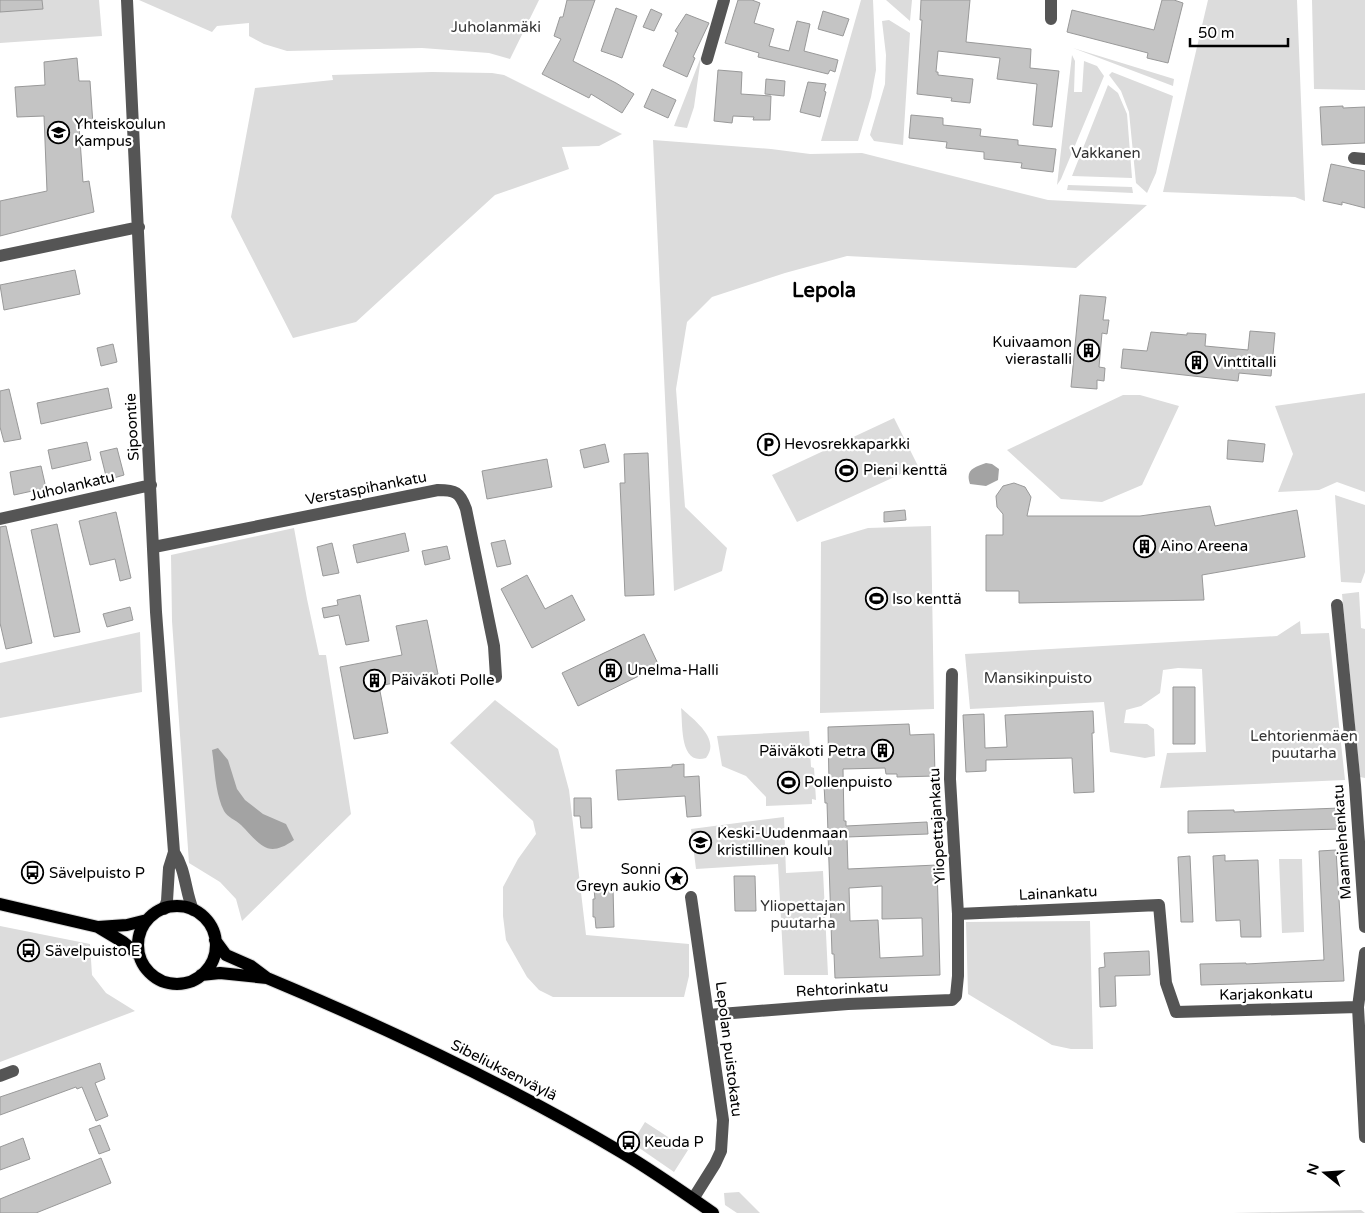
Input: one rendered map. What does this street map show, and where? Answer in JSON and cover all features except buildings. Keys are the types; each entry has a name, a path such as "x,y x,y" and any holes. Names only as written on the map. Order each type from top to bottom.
{"main road":[{"path":"0,904 98,927 123,942 139,955"},
{"path":"181,906 193,910 208,922 211,927 215,940 215,953 210,965 201,975 190,982 171,984 164,982 153,976 144,967 139,955 138,943 141,930 147,920 164,909 181,906"},
{"path":"98,927 147,920"},
{"name":"Sibeliuksenväylä","path":"215,940 226,954 251,966 267,978 411,1041 529,1101 623,1153 713,1213"},
{"name":"Sibeliuksenväylä","path":"201,975 220,973 267,978"}],"street":[{"name":"Sipoontie","path":"127,0 157,622 174,852 169,868 167,901 164,909"},
{"path":"707,59 724,0"},
{"path":"1051,0 1051,19"},
{"path":"0,256 139,227"},
{"name":"Juholankatu","path":"0,519 151,485"},
{"name":"Verstaspihankatu","path":"154,547 438,490 450,490 462,498 466,509 494,646 496,677"},
{"name":"Maamiehenkatu","path":"1337,605 1355,785 1365,927"},
{"name":"Yliopettajankatu","path":"952,674 950,778 958,914 958,976"},
{"name":"Sipoontie","path":"174,852 180,860 188,898 193,910"},
{"name":"Lepolan puistokatu","path":"691,897 723,1120 721,1151 693,1199"},
{"name":"Lainankatu","path":"958,914 1159,905 1166,983 1176,1012"},
{"path":"1365,953 1358,1007 1365,1137"},
{"name":"Rehtorinkatu","path":"708,1015 848,1004 952,1000 956,996 958,976"},
{"name":"Karjakonkatu","path":"1176,1012 1358,1007"},
{"path":"0,1076 13,1071"}],"green space":[{"path":"0,0 99,0 102,36 0,43"},
{"name":"Juholanmäki","path":"139,0 539,0 510,59 489,53 422,48 287,51 264,44 249,36 249,23 217,26 212,32"},
{"path":"861,0 873,0 876,70 871,97 858,141 821,141"},
{"path":"886,0 912,0 910,21"},
{"path":"1208,0 1297,0 1305,201 1295,197 1163,192"},
{"path":"1312,0 1365,0 1365,90 1314,89"},
{"path":"889,20 910,33 903,145 874,141 870,135 885,84 886,55 882,21"},
{"path":"1073,48 1174,79 1173,86"},
{"path":"1072,55 1075,61 1074,92 1082,92 1084,61 1097,66 1104,76 1057,185"},
{"path":"701,57 694,107 687,128 674,126"},
{"path":"432,72 504,75 622,134 599,146 562,147 569,169 495,195 356,322 293,338 231,217 255,88 333,80 332,75"},
{"path":"1112,72 1173,96 1156,173 1147,193 1136,183 1129,112 1121,91 1109,75"},
{"name":"Vakkanen","path":"1108,85 1118,93 1127,114 1132,178 1072,176"},
{"path":"653,140 771,149 810,154 862,153 1048,200 1147,205 1076,268 847,256 785,273 712,297 687,322 676,389 685,507 727,548 722,571 674,591"},
{"path":"1068,185 1132,187 1133,193 1067,190"},
{"path":"1365,393 1365,492 1337,482 1319,490 1278,492 1293,454 1275,406"},
{"path":"1123,395 1140,395 1179,406 1142,485 1102,502 1061,499 1007,450"},
{"name":"Pieni kenttä","path":"894,418 918,466 797,522 772,475"},
{"path":"1335,495 1365,505 1365,572 1361,583 1341,582"},
{"name":"Iso kenttä","path":"931,526 934,709 820,713 821,542 868,528"},
{"path":"294,528 319,655 326,655 351,814 242,921 236,899 220,882 189,863 172,621 171,555"},
{"path":"1359,592 1361,628 1365,629 1365,778 1360,777 1342,594"},
{"path":"1300,621 1301,634 1329,633 1345,780 1160,788 1167,753 1206,752 1202,669 1178,668 1163,670 1160,693 1141,706 1126,710 1124,723 1147,724 1154,729 1155,756 1145,758 1110,752 1104,702 970,709 965,654 1277,636"},
{"path":"140,632 142,692 0,718 0,663"},
{"path":"495,700 558,749 569,790 586,935 689,944 689,976 684,997 553,997 539,990 527,977 506,940 503,916 503,887 518,859 536,834 533,821 450,743"},
{"path":"681,708 699,724 708,737 710,751 706,758 697,759 691,756 687,750 684,742"},
{"name":"Pollenpuisto","path":"809,731 811,767 814,768 816,800 812,799 812,804 766,806 766,797 746,776 722,766 717,736"},
{"name":"Yliopettajan puutarha","path":"784,817 786,873 823,871 828,975 784,975 778,864 696,869 691,829"},
{"path":"1279,859 1302,859 1304,932 1282,933"},
{"path":"1090,921 1093,1049 1071,1049 1052,1045 968,994 966,922"},
{"path":"0,926 90,944 92,975 106,993 135,1011 0,1062"},
{"path":"645,1122 688,1150 674,1172 632,1143"},
{"path":"739,1192 760,1213 737,1213 725,1205 724,1193"},
{"path":"1361,1210 1365,1213 1233,1213"}],"shaded area":[{"path":"986,463 992,464 999,469 998,480 986,486 970,484 970,472 974,468"},
{"path":"218,748 228,760 237,789 245,800 263,814 286,824 294,840 285,846 277,848 265,847 259,844 239,823 225,813 217,789 212,750"}],"place":[{"name":"Yhteiskoulun Kampus","path":"58,133"},
{"name":"Kuivaamon vierastalli","path":"1088,351"},
{"name":"Vinttitalli","path":"1197,362"},
{"name":"Hevosrekkaparkki","path":"768,444"},
{"name":"Pieni kenttä","path":"847,470"},
{"name":"Aino Areena","path":"1144,546"},
{"name":"Iso kenttä","path":"876,599"},
{"name":"Unelma-Halli","path":"611,670"},
{"name":"Päiväkoti Polle","path":"375,680"},
{"name":"Päiväkoti Petra","path":"882,751"},
{"name":"Pollenpuisto","path":"788,782"},
{"name":"Keski-Uudenmaan kristillinen koulu","path":"701,842"},
{"name":"Sävelpuisto P","path":"33,873"},
{"name":"Sonni Greyn aukio","path":"677,878"},
{"name":"Sävelpuisto E","path":"29,951"},
{"name":"Keuda P","path":"628,1142"}],"district":[{"name":"Lepola","path":"824,291"}],"park label":[{"name":"Mansikinpuisto","path":"1038,678"},
{"name":"Lehtorienmäen puutarha","path":"1304,744"}]}
